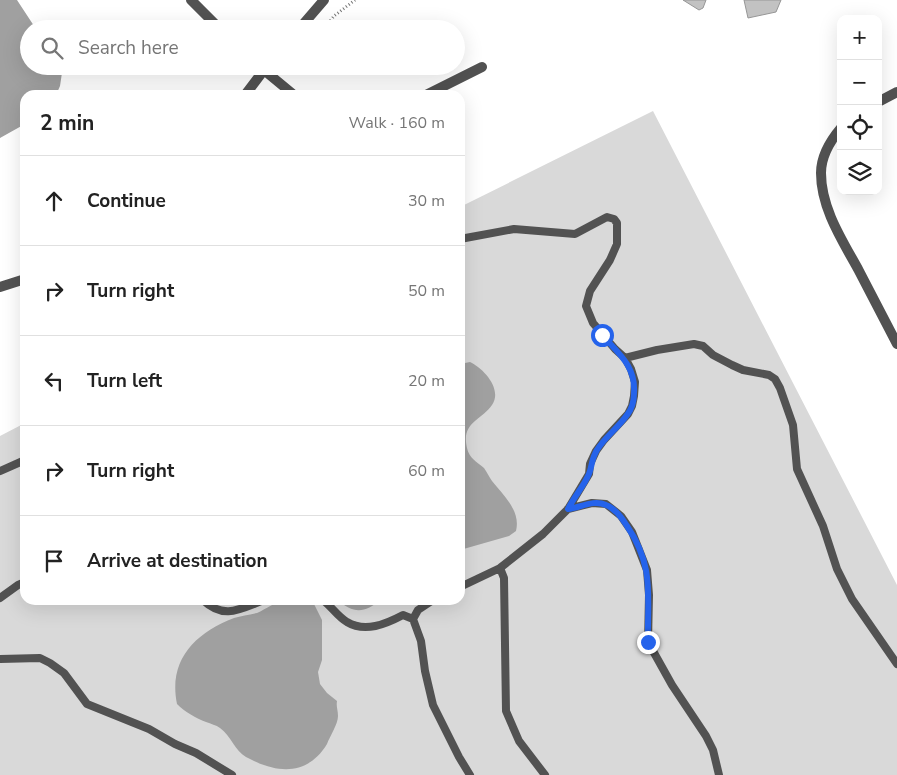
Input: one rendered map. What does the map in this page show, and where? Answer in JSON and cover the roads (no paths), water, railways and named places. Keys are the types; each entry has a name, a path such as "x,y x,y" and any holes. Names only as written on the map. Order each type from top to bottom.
{"street":[{"path":"191,0 211,20"},
{"path":"307,20 324,0"},
{"path":"436,90 482,67"},
{"path":"248,90 258,75"},
{"path":"271,75 288,90"},
{"path":"882,100 897,92"},
{"path":"837,133 827,146 821,172 822,189 826,205 897,344"},
{"path":"0,287 20,281"}],"lane":[{"path":"465,238 514,229 574,234 582,232 601,218 607,217 614,220 617,223 617,244 610,260 590,291 586,306 593,323 624,358 631,369 634,382 634,396 628,414 596,451 590,464 590,474 568,509 543,534 500,568 465,585"},
{"path":"624,358 694,344 703,346 713,355 732,366 768,375 775,379 793,425 797,469 823,526 837,569 852,600 897,664"},
{"path":"0,471 20,462"},
{"path":"568,509 592,503 606,504 621,516 632,532 647,570 650,595 648,642 672,685 706,736 713,750 719,775"},
{"path":"500,568 504,578 506,711 519,741 546,775"},
{"path":"0,598 20,584"},
{"path":"209,605 220,611 229,612 249,605"},
{"path":"328,605 345,621 356,626 376,626 404,615 413,618"},
{"path":"413,618 418,610 426,605"},
{"path":"413,618 421,641 425,671 433,705 458,757 470,775"},
{"path":"0,659 40,658 50,663 64,673 86,704 149,730 196,753 232,775"}]}
